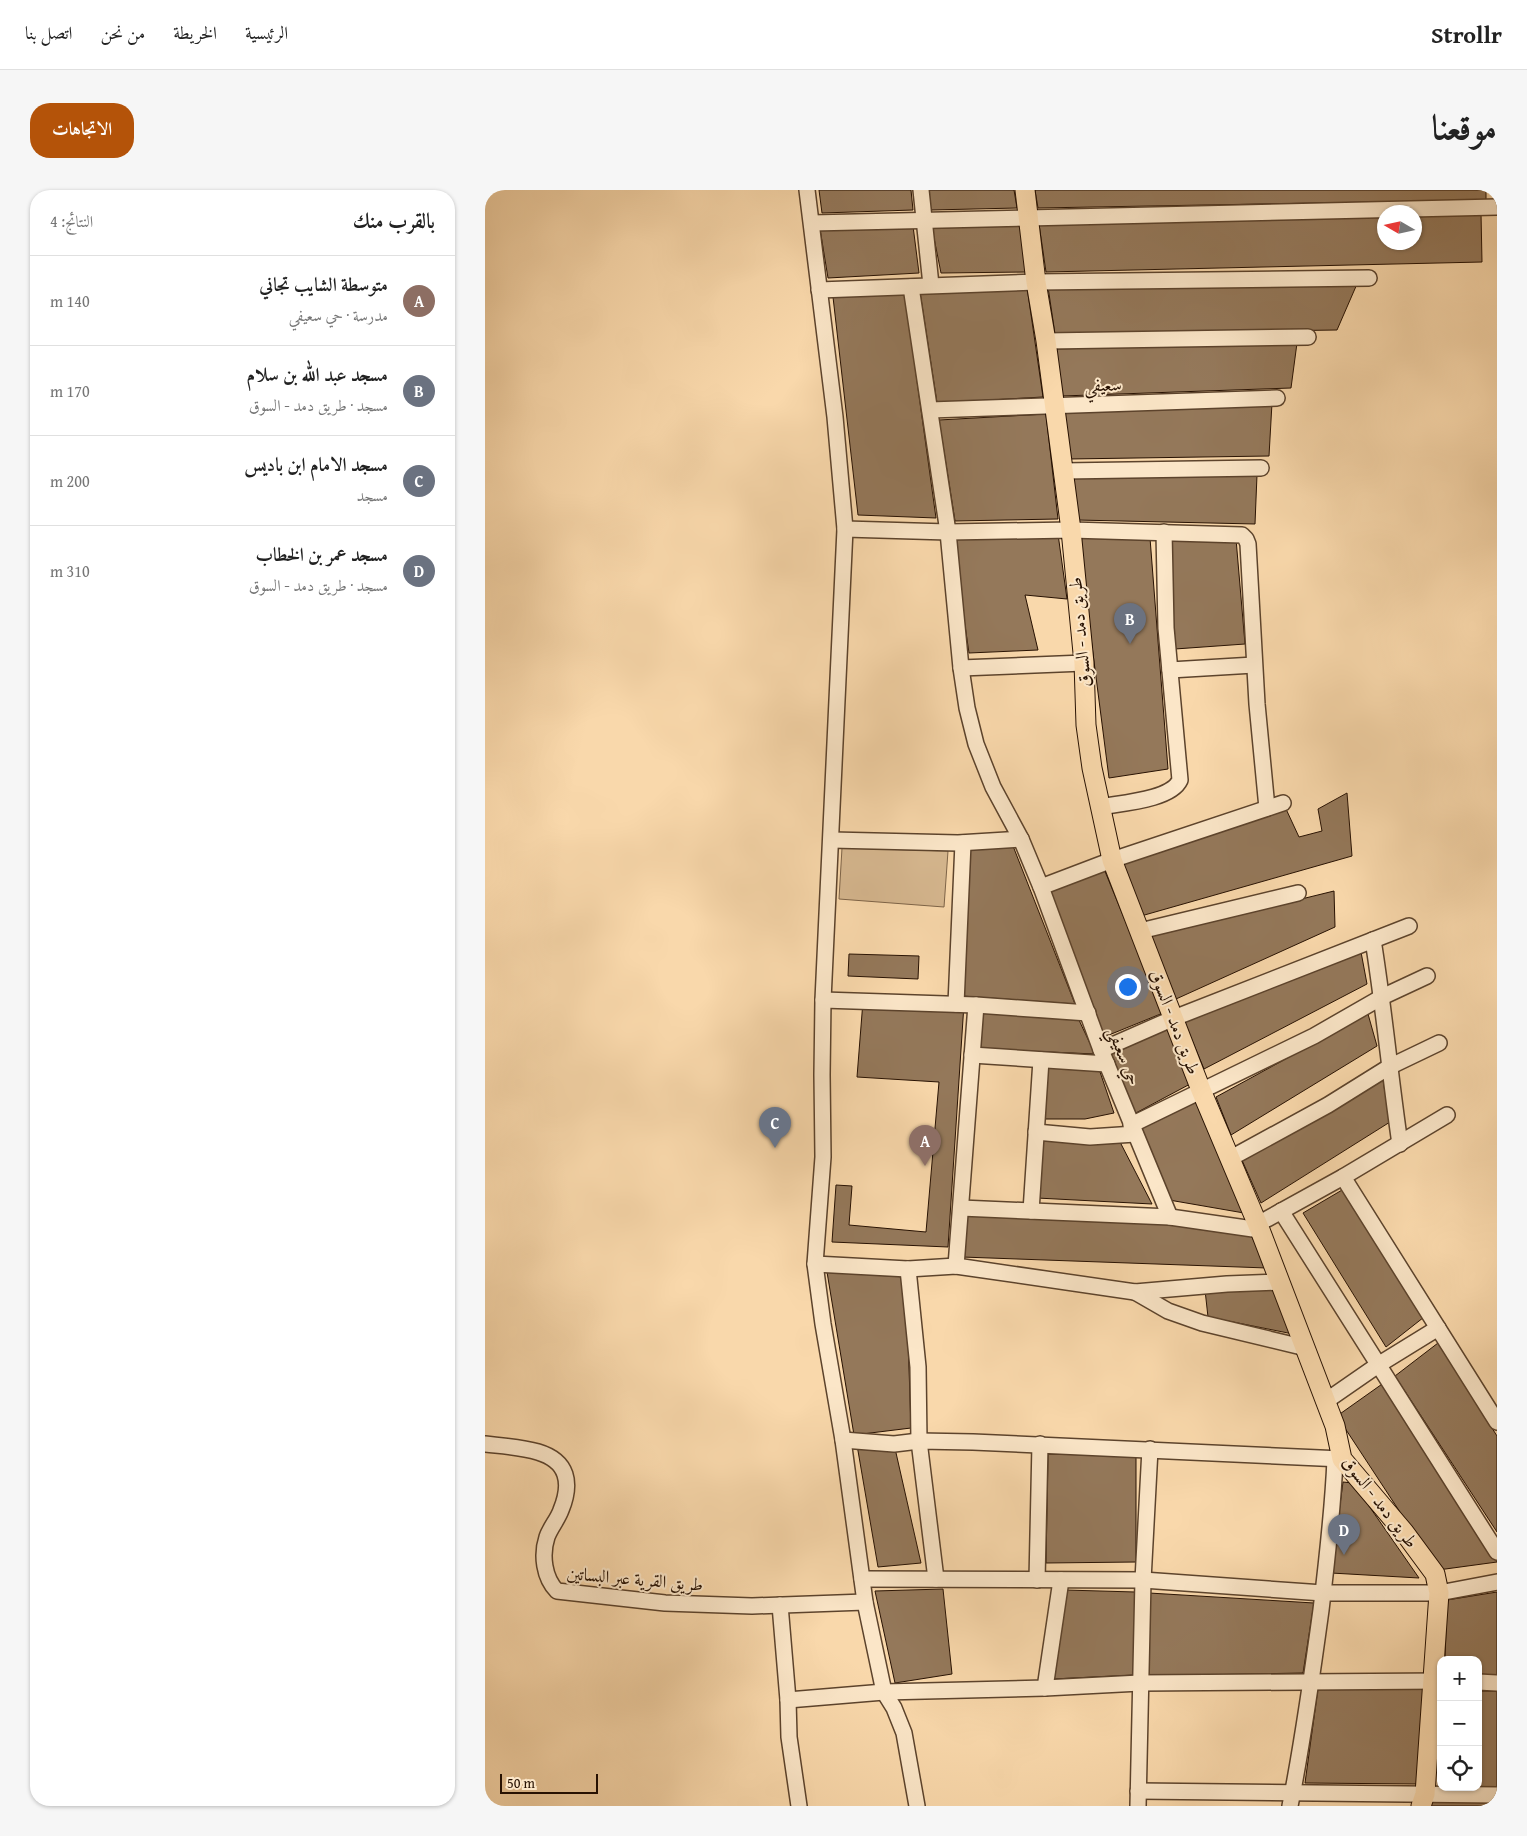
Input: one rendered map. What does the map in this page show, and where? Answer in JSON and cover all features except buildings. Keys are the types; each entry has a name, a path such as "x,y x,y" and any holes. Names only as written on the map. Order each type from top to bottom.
{"main road":[{"name":"طريق دمد - السوق","path":"1025,190 1071,530 1084,663 1086,725 1092,768 1112,860 1201,1090 1259,1227 1326,1401 1335,1426 1339,1459 1404,1532 1435,1574 1439,1592 1438,1656"},
{"name":"طريق دمد - السوق","path":"1423,1800 1437,1681"}],"street":[{"path":"807,190 835,417 845,529 832,840 823,1000 821,1075 823,1157 815,1264 823,1324 843,1440 865,1602 885,1692 904,1733 917,1806"},
{"path":"921,190 931,285"},
{"path":"812,223 1497,207"},
{"path":"819,290 1036,282 1369,278"},
{"path":"911,287 948,532 961,668 967,708 977,744 993,787 1021,839 1088,1013"},
{"path":"1046,341 1308,337"},
{"name":"سعيفي","path":"930,410 1277,398"},
{"path":"1063,470 1261,468"},
{"path":"845,529 948,532 1071,530 1164,532 1238,534 1246,539 1254,665 1267,808"},
{"path":"1100,808 1159,796 1168,793 1178,785 1180,773 1166,628 1164,532"},
{"path":"961,668 1084,663"},
{"path":"1170,670 1254,665"},
{"path":"1041,887 1112,860 1283,803"},
{"path":"832,840 963,843 1021,839"},
{"path":"956,1004 963,843"},
{"path":"1140,931 1298,893"},
{"path":"972,1055 1041,1060 1104,1057 1174,1018 1409,926"},
{"path":"1373,940 1382,996 1399,1144"},
{"path":"1036,1132 1090,1137 1133,1129 1201,1090 1314,1036 1382,996 1427,976"},
{"name":"حي سعيفي","path":"823,1000 956,1004 1088,1013 1133,1129 1170,1216"},
{"path":"956,1266 976,1005"},
{"path":"1231,1158 1328,1105 1389,1067 1439,1042"},
{"path":"1031,1210 1041,1060"},
{"path":"961,1208 1170,1216 1259,1227 1281,1211 1343,1177 1447,1115"},
{"path":"1343,1177 1497,1422"},
{"path":"1281,1211 1497,1552"},
{"path":"815,1264 908,1269 956,1266 1135,1292 1227,1284 1280,1282"},
{"path":"908,1269 917,1367 919,1441 936,1579"},
{"path":"1135,1292 1168,1311 1202,1323 1305,1348"},
{"path":"1326,1401 1378,1365 1438,1328"},
{"path":"843,1440 894,1444 919,1441 1040,1444 1339,1459 1312,1682 1291,1799"},
{"name":"طريق القرية عبر البساتين","path":"485,1444 540,1452 561,1465 565,1473 567,1481 562,1510 547,1537 545,1554 549,1584 557,1591 665,1603 780,1605 865,1602"},
{"path":"1037,1580 1040,1444"},
{"path":"1150,1449 1143,1580 1138,1798 1423,1800 1497,1795"},
{"path":"862,1579 1143,1580 1323,1593 1439,1592 1497,1582"},
{"path":"1045,1688 1061,1580"},
{"path":"780,1605 788,1700 789,1738 799,1806"},
{"path":"788,1700 885,1692 1045,1688 1140,1683 1437,1681"},
{"path":"1482,1682 1497,1682"}],"shaded area":[{"path":"842,848 948,851 944,907 839,899"}],"place":[{"name":"مسجد عبد الله بن سلام","path":"1130,644"},
{"name":"مسجد الامام ابن باديس","path":"775,1148"},
{"name":"متوسطة الشايب تجاني","path":"925,1166"},
{"name":"مسجد عمر بن الخطاب","path":"1344,1555"}]}
